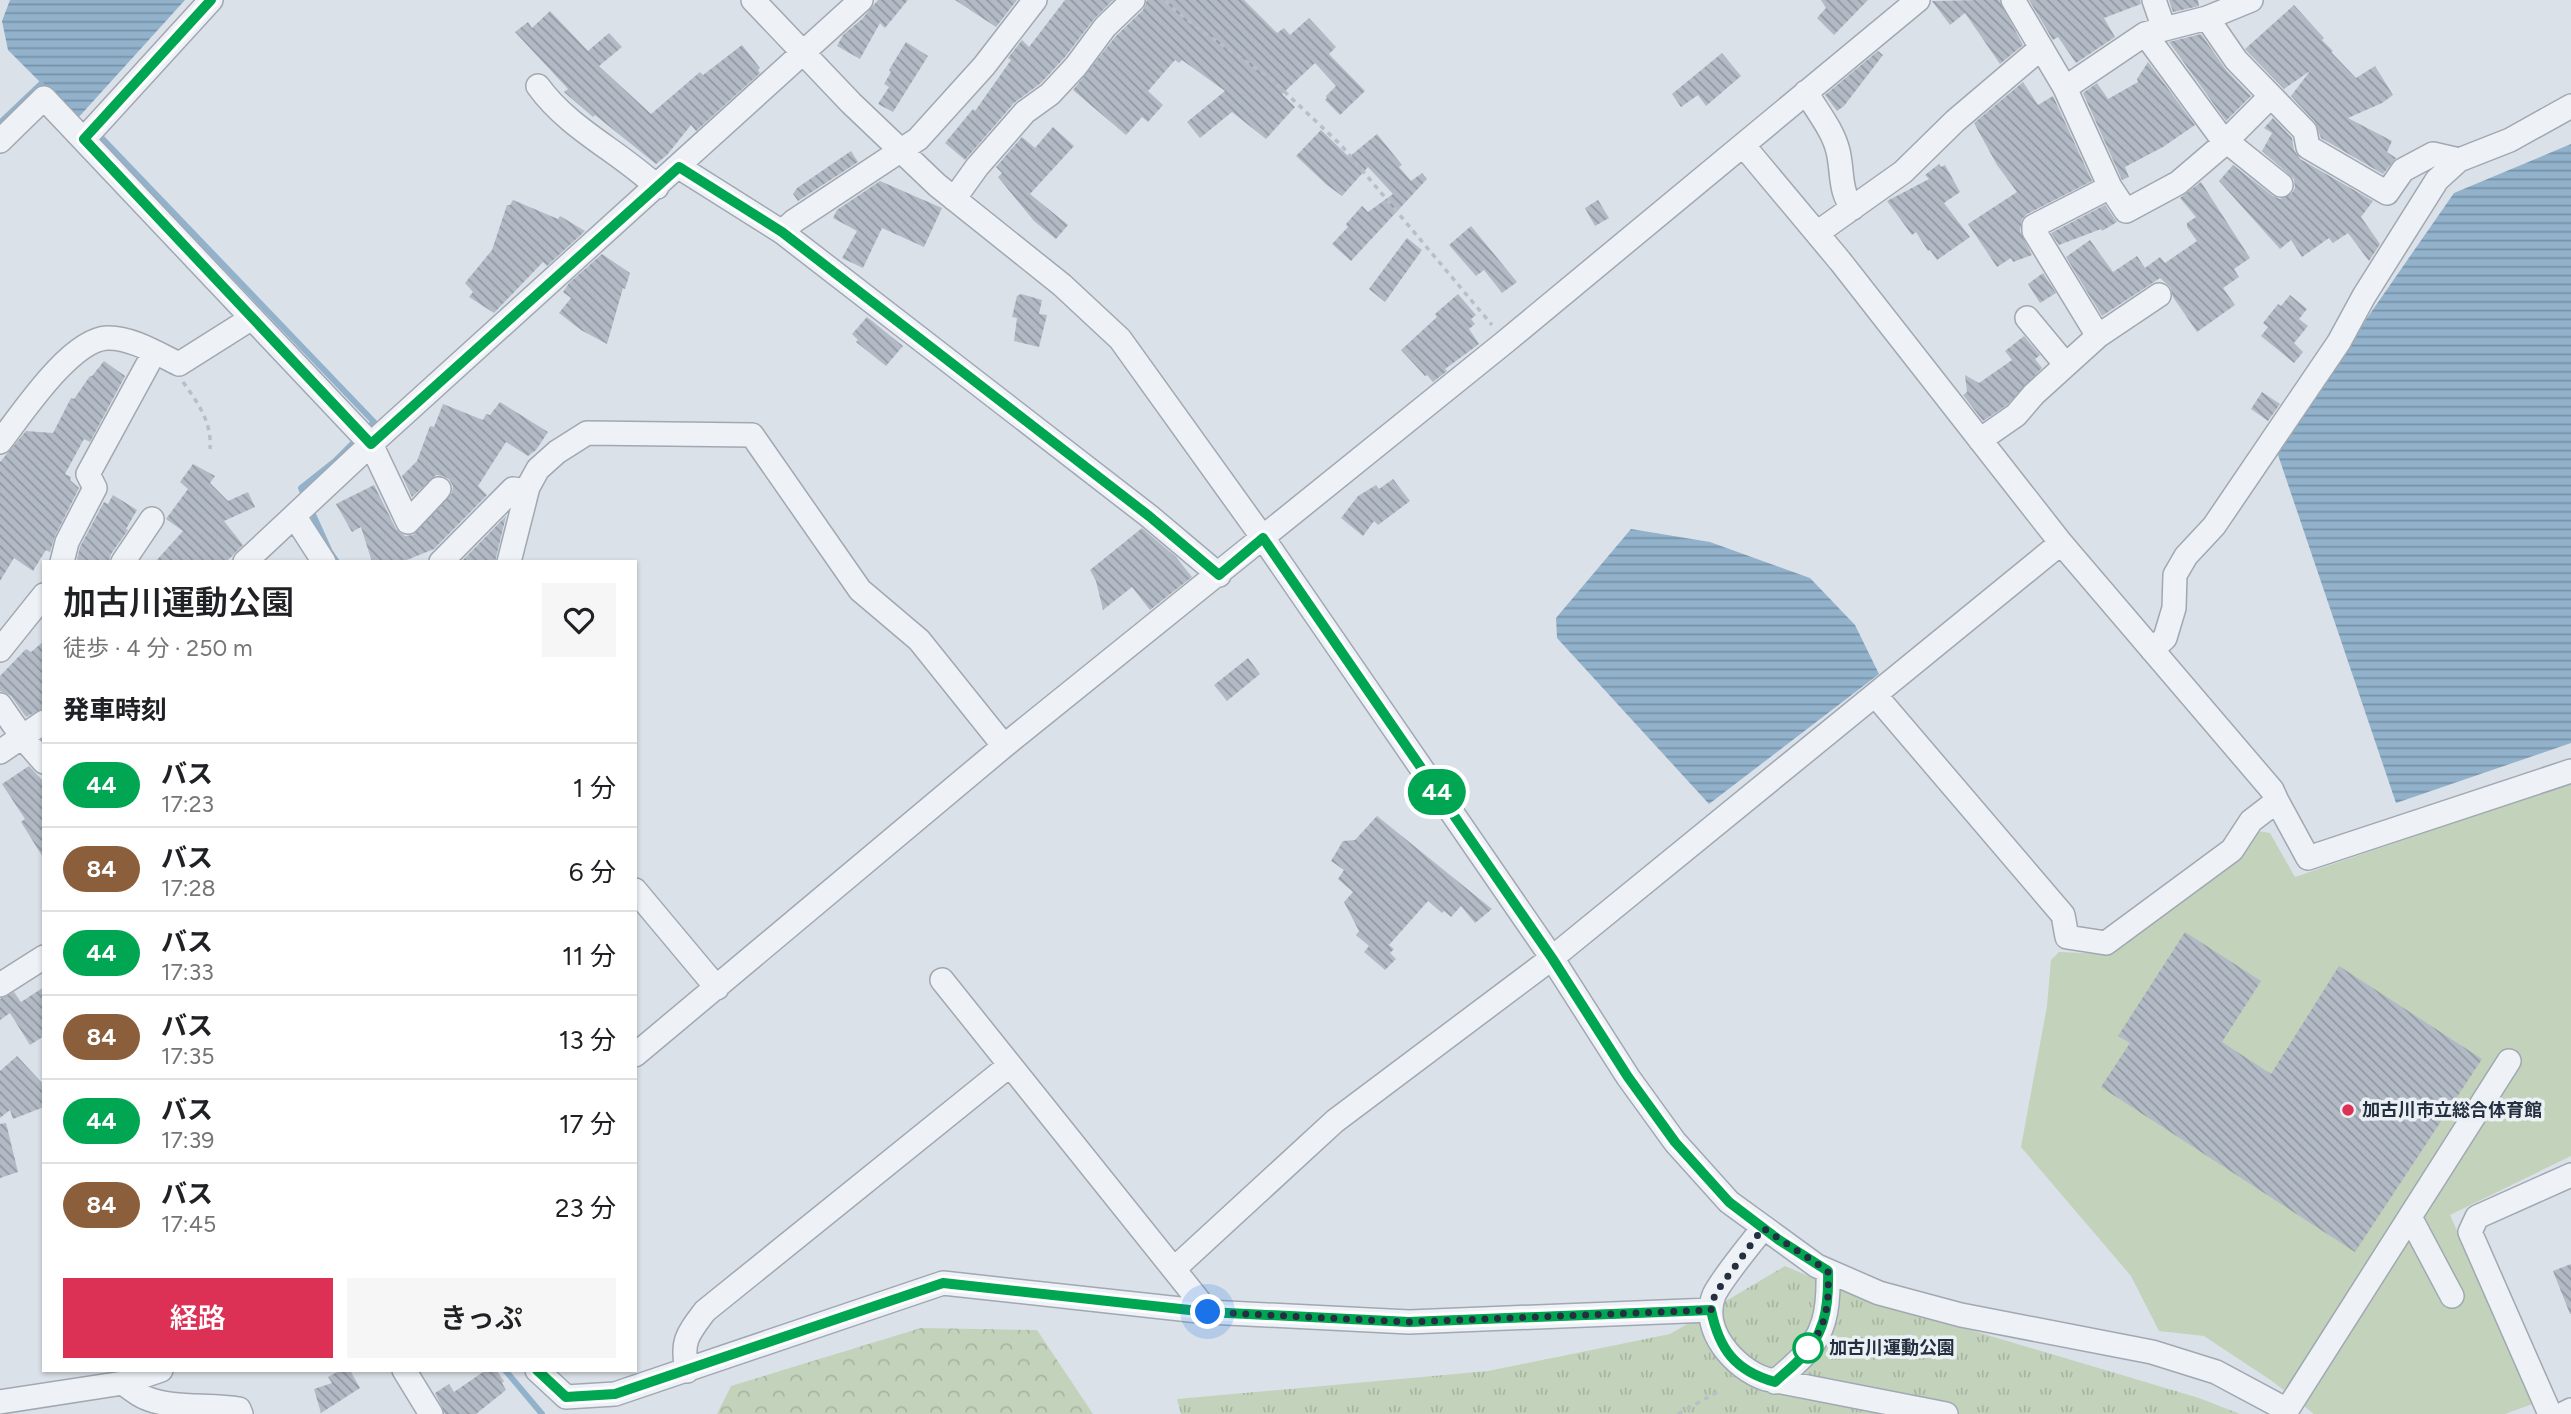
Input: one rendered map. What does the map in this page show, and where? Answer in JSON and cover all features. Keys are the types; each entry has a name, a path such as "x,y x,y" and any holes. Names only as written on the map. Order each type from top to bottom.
{"street":[{"path":"90,133 211,0"},
{"path":"753,0 901,151 954,198 1062,285 1120,339 1263,538 1552,958 1628,1077 1675,1142 1729,1202 1828,1271 1879,1293 1961,1315 2152,1352 2216,1371 2290,1412 2509,1061"},
{"path":"247,560 371,444 861,0"},
{"path":"782,232 794,221 918,139 984,66 1035,0"},
{"path":"954,198 1025,112 1050,94 1076,66 1105,27 1133,0"},
{"path":"637,1053 1004,746 1505,342 1918,0"},
{"path":"2013,0 2065,88 2110,187 2126,211 2178,183 2271,96"},
{"path":"2154,0 2154,31 2225,141 2281,185"},
{"path":"2065,88 2154,31 2207,18 2251,0"},
{"path":"2207,18 2236,60 2305,131 2308,147 2387,193 2403,170 2433,155 2459,160"},
{"path":"1817,233 1903,172 1955,121 2041,48"},
{"path":"538,86 550,103 568,120 657,187"},
{"path":"1806,92 1833,136 1838,151 1844,199 1853,208"},
{"path":"0,141 44,98 90,133 252,318 371,444 408,522 439,489"},
{"path":"2152,650 2165,638 2174,607 2175,575 2186,556 2214,526 2339,342 2364,296 2437,180 2459,160 2510,140 2571,106"},
{"path":"1743,145 1817,233 2061,543 2272,790 2308,858 2571,771"},
{"path":"679,167 782,232 1149,516 1219,575"},
{"path":"2098,336 2034,231 2034,226 2110,187"},
{"path":"1980,439 2016,415 2034,394 2098,336 2159,295"},
{"path":"0,442 55,371 94,341 106,338 120,340 179,364 252,318"},
{"path":"2028,318 2066,365"},
{"path":"67,559 67,542 94,488 88,474 155,353"},
{"path":"510,560 527,491 538,469 557,452 587,433 752,435 860,590 919,640 1004,746"},
{"path":"442,560 513,489 527,491"},
{"path":"304,508 323,560"},
{"path":"124,560 152,519"},
{"path":"1174,1269 1335,1121 1552,958 2061,543"},
{"path":"0,650 42,598"},
{"path":"1876,695 2063,915 2067,937 2106,943 2232,850 2251,821 2277,801"},
{"path":"0,705 42,760"},
{"path":"0,752 42,724"},
{"path":"637,892 717,988"},
{"path":"0,985 42,958"},
{"path":"942,980 1208,1312"},
{"path":"687,1371 683,1353 686,1336 705,1311 1010,1065"},
{"path":"2550,1414 2470,1232 2477,1217 2571,1175"},
{"path":"2410,1217 2452,1296"},
{"path":"1763,1228 1715,1294 1711,1310 1716,1333 1727,1352 1755,1376 1775,1382 1946,1414"},
{"path":"1775,1382 1798,1362 1823,1326 1828,1304 1828,1271"},
{"path":"539,1372 573,1405 687,1371 943,1283 1208,1312 1409,1322 1711,1310"},
{"path":"1,1396 123,1383 155,1372"},
{"path":"405,1372 431,1414"},
{"path":"123,1383 146,1398 164,1402 219,1405 239,1409 242,1414"},
{"path":"2563,1414 2571,1410"}],"path":[{"path":"1166,0 1199,29 1270,78 1342,145 1505,342"},
{"path":"179,364 179,377 198,403 210,427 210,449"},
{"path":"1678,1414 1719,1391"}],"green space":[{"name":"加古川市立総合体育館","path":"2571,783 2571,1156 2450,1215 2535,1403 2505,1414 2314,1414 2272,1381 2204,1336 2159,1331 2131,1276 2021,1147 2047,1006 2051,960 2059,952 2105,954 2258,831 2270,833 2295,877"},
{"path":"1785,1266 1853,1295 2199,1398 2240,1414 1181,1414 1177,1399 1488,1371 1670,1334"},
{"path":"921,1328 1037,1330 1093,1414 717,1414 731,1386"}],"water":[{"path":"10,0 185,0 77,119 8,50 2,21"},
{"path":"2571,144 2571,743 2396,803 2276,449 2454,193"},
{"path":"1631,529 1710,542 1810,578 1855,625 1879,674 1709,804 1557,638 1556,618"}],"building":[{"path":"878,0 908,0 885,28 880,23 860,59 837,46 843,35 862,19"},
{"path":"955,0 1017,0 996,27"},
{"path":"1065,0 1113,0 1041,83 1014,103 965,160 945,143 973,109 975,111 1022,40 1029,47"},
{"path":"1147,0 1244,0 1277,33 1284,28 1290,35 1309,18 1336,47 1329,54 1365,91 1340,115 1325,100 1336,86 1315,63 1282,94 1295,107 1266,139 1232,112 1200,138 1187,122 1225,91 1182,60 1179,63 1175,60 1148,91 1163,105 1148,122 1142,117 1126,135 1073,90 1116,36 1143,10"},
{"path":"1821,0 1868,0 1834,35 1817,18 1826,8"},
{"path":"1999,0 2023,45 2000,64 1965,13 1950,25 1932,1"},
{"path":"2029,0 2140,0 2141,4 2104,18 2115,37 2076,63 2058,37 2053,40"},
{"path":"2169,0 2198,0 2199,6 2173,12"},
{"path":"2294,5 2324,38 2322,40 2333,51 2331,52 2356,78 2375,66 2393,95 2382,103 2348,118 2392,141 2387,152 2396,158 2383,174 2321,138 2315,122 2291,96 2310,71 2284,89 2245,49"},
{"path":"550,11 588,51 609,33 622,47 599,66 651,114 700,72 703,75 742,45 760,68 760,73 696,131 691,125 667,155 656,164 564,92 568,89 515,32 528,22 532,28"},
{"path":"2201,34 2226,70 2251,96 2226,121 2169,42"},
{"path":"906,42 928,56 893,112 878,104 889,87 884,84 891,72 889,70"},
{"path":"1878,51 1883,55 1844,106 1837,111 1825,95"},
{"path":"1722,53 1741,76 1706,106 1698,95 1681,107 1672,94"},
{"path":"2148,62 2195,125 2163,147 2125,167 2129,177 2122,180 2083,93 2097,83 2108,99 2138,82 2137,79"},
{"path":"2023,82 2038,105 2053,96 2092,181 2027,214 2022,219 2020,231 2032,255 2013,262 2011,258 1997,267 1968,224 2017,192 1997,165 1974,123"},
{"path":"2273,118 2292,138 2294,150 2300,159 2373,201 2361,217 2380,244 2369,261 2348,233 2333,243 2329,238 2302,257 2291,240 2280,249 2219,181 2233,165 2273,196 2280,199 2291,194 2295,188 2294,179 2262,151 2272,133 2264,128"},
{"path":"1053,127 1074,146 1030,194 1068,225 1056,239 1034,221 998,177 1002,173 996,167 1022,137 1035,148"},
{"path":"1321,130 1349,157 1377,134 1411,181 1422,173 1427,179 1351,261 1332,244 1362,206 1368,212 1393,194 1368,167 1342,196 1327,185 1296,156"},
{"path":"851,151 858,162 798,201 793,194 797,188"},
{"path":"1939,164 1941,167 1945,165 1960,192 1944,203 1970,237 1937,260 1916,232 1912,235 1887,201 1929,179 1925,175"},
{"path":"880,181 942,208 924,247 882,228 863,268 842,258 857,231 833,218 837,210"},
{"path":"2201,182 2250,258 2234,269 2239,277 2223,288 2235,305 2197,332 2173,297 2170,287 2160,278 2102,316 2066,257 2090,240 2113,272 2137,256 2145,268 2160,257 2165,263 2197,241 2187,227 2187,223 2196,217 2180,198"},
{"path":"513,200 558,219 560,216 585,231 547,266 543,262 494,313 469,297 473,292 465,283 492,250 507,205"},
{"path":"1598,200 1609,218 1595,226 1585,208"},
{"path":"2105,205 2117,222 2102,231 2101,229 2059,245 2051,233"},
{"path":"1471,226 1517,282 1502,293 1484,270 1476,276 1449,245"},
{"path":"1407,238 1422,250 1385,302 1369,289"},
{"path":"602,254 630,273 607,344 581,330 559,313 571,298 563,292 569,283"},
{"path":"2043,273 2056,293 2040,303 2028,284"},
{"path":"1021,294 1042,300 1039,314 1047,315 1039,347 1014,341 1017,318 1012,317 1017,296"},
{"path":"1458,294 1476,315 1471,319 1475,324 1469,329 1479,344 1445,369 1447,371 1433,382 1401,350"},
{"path":"2290,295 2307,309 2299,319 2308,326 2294,343 2303,352 2294,363 2261,336 2268,327 2263,323 2278,304 2281,306"},
{"path":"867,317 903,346 886,366 856,342 858,340 852,334"},
{"path":"2024,336 2040,355 2035,359 2042,368 2007,405 1983,421 1963,395 1967,392 1965,375 1979,383 2012,360 2005,351"},
{"path":"104,361 125,376 90,442 84,439 65,474 71,477 70,480 79,488 50,552 46,550 33,571 14,558 0,581 0,462 26,431 53,433 71,398 74,399"},
{"path":"2262,392 2280,404 2268,421 2251,409"},
{"path":"500,402 548,432 536,450 528,456 506,442 478,486 487,495 434,549 407,560 371,560 361,527 352,532 336,504 374,485 396,529 405,536 413,535 452,493 453,486 449,479 436,475 412,497 402,476 417,461 430,426 434,427 443,404 483,420 486,414 490,415"},
{"path":"193,464 215,476 210,483 228,501 248,492 255,507 224,521 243,545 228,560 157,560 183,531 166,519 188,489 180,482"},
{"path":"1393,479 1410,501 1378,525 1374,521 1363,536 1341,518 1358,496 1376,485 1379,489"},
{"path":"113,495 137,510 126,529 128,530 110,560 79,560 80,547 104,502 108,504"},
{"path":"506,516 495,560 463,560"},
{"path":"1142,528 1176,557 1192,577 1150,610 1132,587 1103,610 1096,581 1090,570"},
{"path":"42,643 42,709 26,717 11,696 0,691 0,676 26,649 31,652"},
{"path":"1248,658 1260,674 1227,701 1214,685"},
{"path":"29,766 42,780 42,856 21,822 25,819 2,784"},
{"path":"1377,816 1492,909 1475,923 1461,906 1451,917 1428,901 1389,945 1394,949 1390,953 1396,959 1385,970 1364,952 1369,946 1356,935 1359,931 1344,902 1353,892 1338,879 1344,870 1331,861 1343,841 1355,840"},
{"name":"加古川市立総合体育館","path":"2185,932 2261,981 2222,1042 2271,1074 2339,966 2482,1059 2355,1252 2101,1087 2130,1043 2118,1036"},
{"path":"42,988 42,1037 30,1045 10,1013 0,1020 0,999 14,992 21,1002"},
{"path":"17,1056 42,1083 42,1108 13,1119 10,1110 0,1118 0,1071"},
{"path":"6,1123 18,1172 0,1178 0,1124"},
{"path":"2571,1264 2571,1314 2570,1314 2553,1271"},
{"path":"337,1372 351,1372 360,1388 321,1413 314,1389 332,1383 328,1377"},
{"path":"483,1372 497,1372 506,1390 476,1414 445,1414 435,1393 449,1384 454,1392"}],"waterway":[{"path":"0,123 41,84"},
{"path":"97,133 374,422 335,461 301,488 336,560"},
{"path":"507,1372 542,1414"}],"bus line":[{"name":"44","path":"211,0 84,139 371,444 679,167 782,232 1149,516 1219,575 1263,538 1552,958 1628,1077 1675,1142 1729,1202 1779,1240 1828,1271 1828,1304 1823,1326 1798,1362 1775,1382 1755,1376 1727,1352 1716,1333 1711,1310 1409,1322 1208,1312 943,1283 615,1394 566,1397 538,1372"}],"place":[{"name":"加古川市立総合体育館","path":"2348,1110"},
{"name":"加古川運動公園","path":"1808,1348"}],"route":[{"path":"1208,1312 1409,1322 1711,1310 1715,1294 1763,1228 1828,1271 1828,1312 1823,1326 1808,1348"}]}
